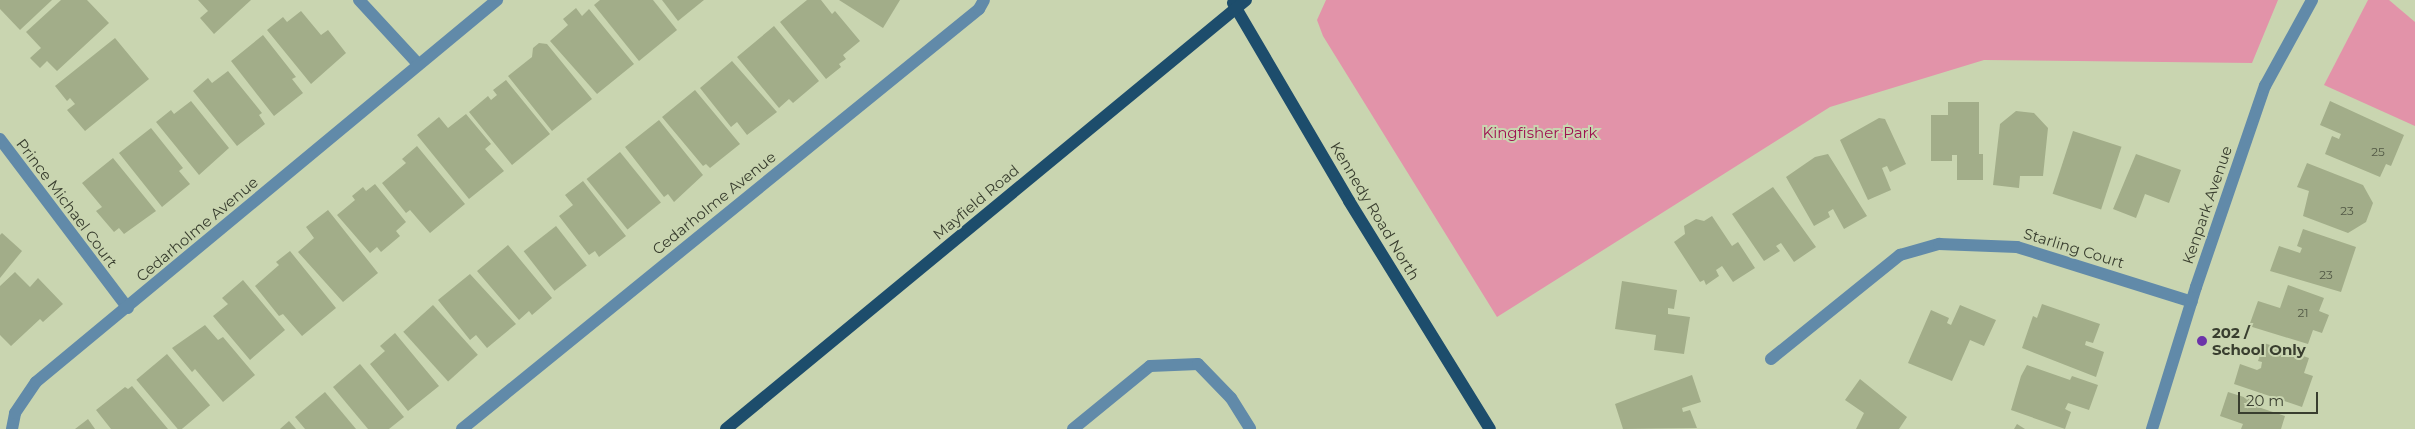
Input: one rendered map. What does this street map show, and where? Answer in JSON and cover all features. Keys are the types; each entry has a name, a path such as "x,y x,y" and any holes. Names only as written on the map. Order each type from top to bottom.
{"main road":[{"name":"Kennedy Road North","path":"1224,0 1234,4 1490,429"},
{"name":"Mayfield Road","path":"726,429 1234,4 1246,0"}],"street":[{"path":"359,0 418,64"},
{"name":"Cedarholme Avenue","path":"12,429 15,412 36,382 128,308 418,64 498,0"},
{"name":"Cedarholme Avenue","path":"462,429 979,9 984,0"},
{"name":"Kenpark Avenue","path":"2152,429 2192,302 2265,86 2312,0"},
{"name":"Prince Michael Court","path":"0,140 128,308"},
{"name":"Starling Court","path":"1771,359 1900,255 1939,244 2017,247 2192,302"},
{"path":"1073,429 1150,366 1198,364 1231,398 1250,429"}],"green space":[{"name":"Kingfisher Park","path":"1326,0 2278,0 2252,63 1984,60 1830,107 1497,317 1323,36 1317,20"},
{"path":"2368,0 2389,0 2415,22 2415,126 2324,85"}],"building":[{"path":"0,0 52,0 20,30 0,9"},
{"path":"61,0 87,0 109,23 57,71 47,61 40,68 30,58 41,48 26,32"},
{"path":"198,0 251,0 214,34 200,18 208,11"},
{"path":"600,0 653,0 677,30 639,61 594,5"},
{"path":"662,0 704,0 678,21"},
{"path":"807,0 821,0 832,14 835,11 860,41 843,55 846,59 839,64 841,67 826,79 780,22"},
{"path":"839,0 900,0 883,28"},
{"path":"576,8 582,16 589,9 634,64 597,94 550,41 568,25 563,19"},
{"path":"301,11 321,35 328,30 346,53 311,84 267,30 283,17 287,22"},
{"path":"774,26 819,81 793,103 789,99 779,108 737,57"},
{"path":"263,35 296,77 292,79 303,93 274,116 231,61"},
{"path":"115,38 149,79 85,131 67,110 75,104 70,98 67,101 55,86"},
{"path":"539,43 547,44 592,99 552,131 508,76 532,57 533,48"},
{"path":"732,61 777,112 747,135 737,122 731,127 700,88"},
{"path":"228,71 262,113 259,115 265,124 237,146 193,91 208,78 212,83"},
{"path":"506,80 550,134 512,165 469,112 488,96 491,100 497,95 493,90"},
{"path":"695,90 740,144 710,168 706,164 703,166 662,117"},
{"path":"191,101 229,148 199,175 156,122 171,110 174,114"},
{"path":"2330,101 2404,135 2391,166 2386,164 2380,177 2325,154 2332,136 2339,139 2341,134 2320,125"},
{"path":"1948,102 1979,102 1979,154 1983,154 1983,180 1957,180 1957,155 1952,155 1952,161 1931,161 1931,115 1948,115"},
{"path":"2016,111 2034,113 2048,128 2043,176 2020,176 2019,188 1993,185 2000,124"},
{"path":"466,114 491,144 485,149 504,171 469,199 417,135 439,117 448,128"},
{"path":"1879,118 1885,119 1906,164 1890,172 1887,166 1882,168 1891,190 1868,200 1840,140"},
{"path":"659,120 703,175 674,202 668,194 664,197 625,147"},
{"path":"151,128 183,168 179,171 190,184 162,207 119,153"},
{"path":"2073,131 2122,147 2101,210 2053,194"},
{"path":"417,146 465,204 430,233 410,210 406,213 382,183 406,163 402,159"},
{"path":"620,152 661,203 627,230 587,179"},
{"path":"1828,154 1867,216 1844,229 1833,209 1828,212 1830,217 1814,226 1786,177 1815,157"},
{"path":"2136,154 2181,170 2169,203 2145,194 2136,218 2113,209"},
{"path":"113,158 156,211 124,234 119,228 114,232 96,211 102,207 82,183"},
{"path":"2307,163 2363,185 2373,203 2366,222 2348,233 2303,216 2309,191 2297,187"},
{"path":"583,181 626,236 599,257 595,251 589,255 559,216 573,205 565,195"},
{"path":"375,184 406,222 396,231 400,236 381,252 377,247 370,253 337,215 355,200 352,196 363,187 366,191"},
{"path":"1773,187 1816,247 1794,262 1781,243 1776,246 1780,251 1764,261 1732,214"},
{"path":"328,210 378,273 343,302 298,252 314,238 306,227"},
{"path":"1712,216 1732,246 1738,242 1755,268 1733,282 1722,266 1716,270 1719,276 1706,285 1704,280 1700,282 1674,242 1685,234 1684,226 1696,219 1704,221"},
{"path":"556,226 587,265 554,291 524,251"},
{"path":"2303,229 2356,247 2341,292 2270,271 2279,246 2300,253 2302,248 2297,246"},
{"path":"2,233 22,251 0,278 0,235"},
{"path":"508,245 552,298 532,315 529,311 519,320 477,271"},
{"path":"290,251 336,308 302,336 283,314 279,316 255,286 279,265 276,262"},
{"path":"15,272 30,287 38,278 63,304 43,322 40,319 11,346 0,335 0,286"},
{"path":"470,274 516,324 487,348 476,335 470,340 438,300"},
{"path":"243,280 285,330 250,360 213,316 228,304 222,298"},
{"path":"1622,281 1677,290 1674,309 1668,308 1668,314 1690,317 1684,354 1654,350 1656,335 1615,329"},
{"path":"2288,285 2324,298 2319,311 2329,315 2322,333 2313,330 2308,344 2249,326 2258,301 2280,308"},
{"path":"2042,304 2100,324 2093,343 2086,341 2085,345 2104,352 2096,377 2022,348 2033,316 2037,318"},
{"path":"433,305 478,355 448,382 403,332"},
{"path":"1960,305 1996,320 1984,346 1970,340 1952,381 1908,363 1931,310 1949,318 1947,323 1951,325"},
{"path":"205,325 218,340 223,337 255,375 223,402 195,369 192,372 172,348"},
{"path":"395,333 439,386 408,411 370,364 385,351 380,346"},
{"path":"2264,343 2309,358 2304,373 2313,376 2302,407 2234,384 2240,364 2257,370 2261,368 2262,362 2258,361"},
{"path":"167,354 210,405 182,429 178,429 136,380"},
{"path":"360,364 404,417 389,429 368,429 333,387"},
{"path":"2027,365 2070,380 2072,376 2098,385 2089,410 2068,403 2065,409 2071,412 2065,429 2011,410 2021,376"},
{"path":"1692,375 1701,402 1682,408 1683,412 1690,410 1697,428 1623,429 1615,404"},
{"path":"1860,379 1907,417 1899,429 1856,429 1864,413 1845,400"},
{"path":"132,386 168,429 111,429 96,410 125,387 128,389"},
{"path":"325,392 356,429 305,429 295,417"},
{"path":"2228,392 2253,400 2252,405 2285,416 2281,429 2241,429 2243,424 2220,416"},
{"path":"88,419 95,429 75,429"},
{"path":"289,421 296,429 280,429"},
{"path":"2017,424 2025,429 2014,429"}],"place":[{"name":"202 / School Only","path":"2202,341"}]}
